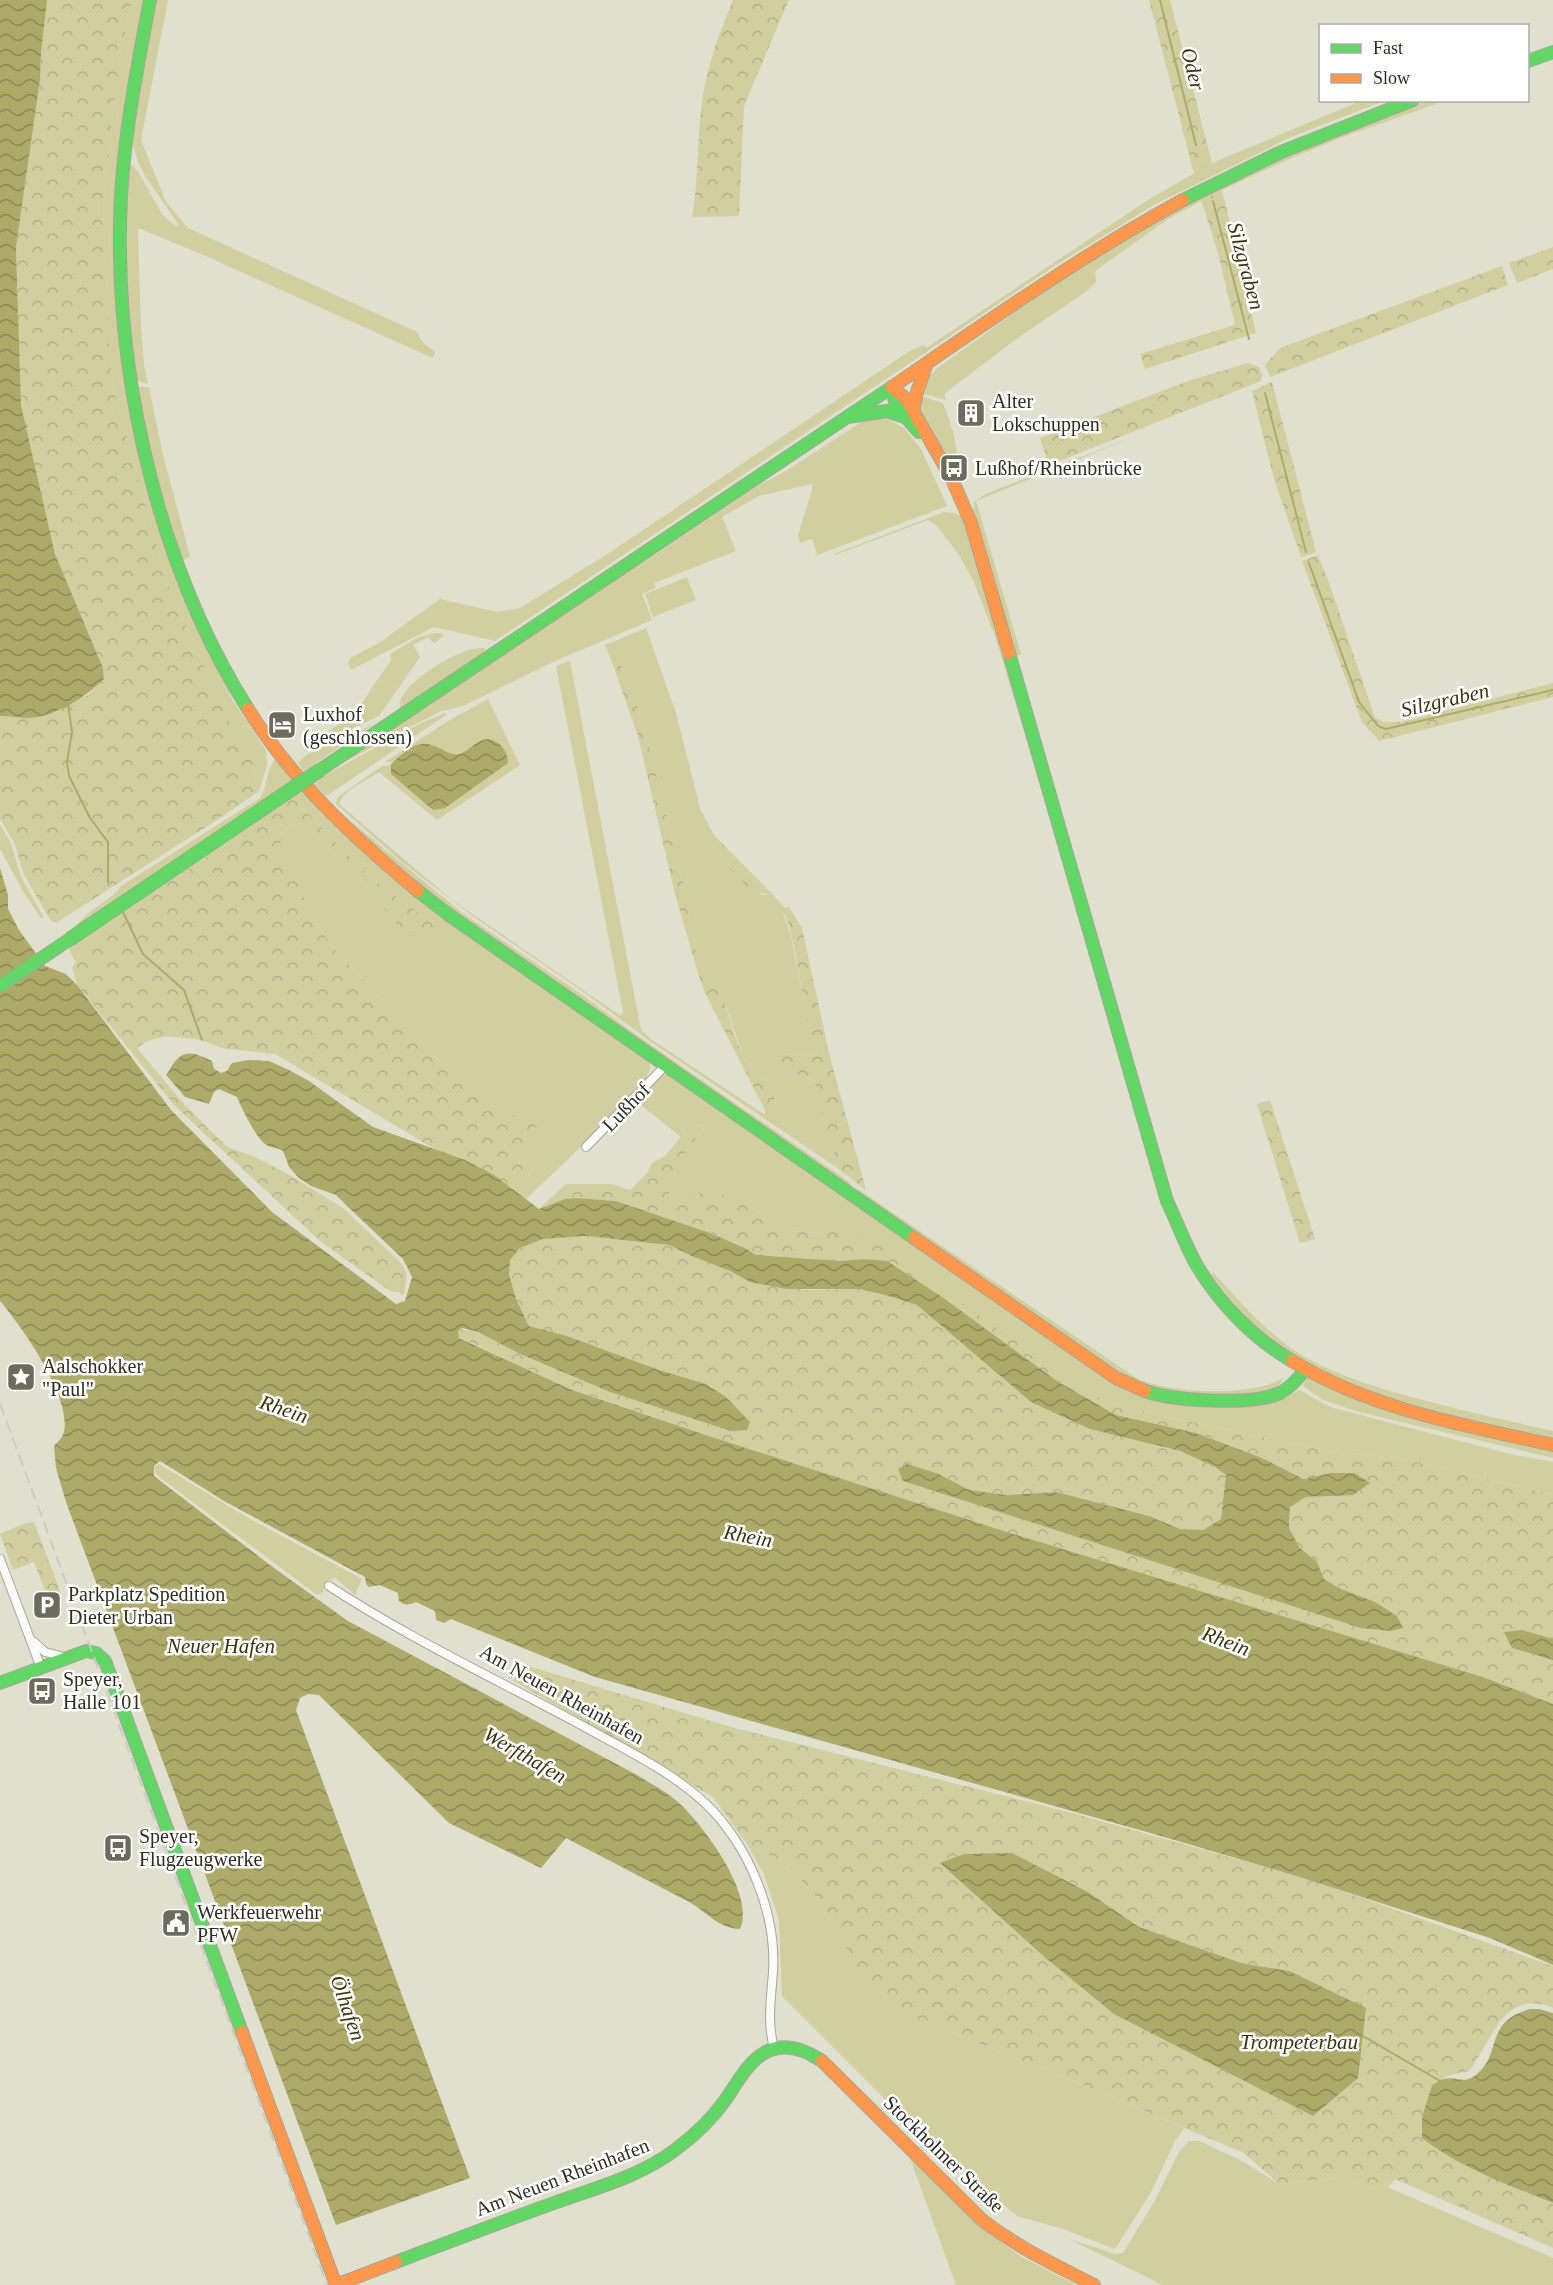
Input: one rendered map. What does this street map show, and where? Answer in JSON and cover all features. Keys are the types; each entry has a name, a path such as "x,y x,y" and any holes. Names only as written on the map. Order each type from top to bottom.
{"street":[{"path":"150,0 125,141 120,252 124,330 130,380 155,489 184,578 218,658 238,695 278,752 302,781 358,839 402,879 449,915 1108,1373 1132,1387 1172,1400 1247,1399 1277,1395 1294,1383 1304,1371"},
{"path":"1529,60 1553,52"},
{"path":"0,986 1042,285 1157,214 1278,153 1348,123 1407,102"},
{"path":"909,414 927,363"},
{"path":"892,387 892,398 909,414 928,439 958,491 975,533 1152,1150 1175,1223 1194,1262 1221,1300 1243,1324 1267,1345 1304,1371 1332,1386 1383,1405 1553,1445"},
{"path":"846,417 887,411 909,414"},
{"name":"Lußhof","path":"586,1147 665,1066"},
{"path":"0,1559 41,1668"},
{"name":"Am Neuen Rheinhafen","path":"70,1657 92,1652 100,1655 105,1661 335,2285 619,2179 659,2161 712,2117 748,2066 774,2048 768,2012 773,1971 772,1935 768,1913 756,1878 742,1850 707,1805 681,1783 604,1738 392,1625 329,1586"},
{"path":"30,1637 45,1652 60,1657 70,1657"},
{"path":"0,1683 70,1657"},
{"name":"Stockholmer Straße","path":"774,2048 800,2048 822,2061 982,2220 1030,2253 1094,2285"}],"green space":[{"path":"47,0 132,0 118,66 103,206 110,359 115,394 168,586 235,734 252,759 259,791 56,923 51,921 24,875 14,842 0,819 0,716 30,718 57,712 88,695 104,679 103,668 55,554 21,405 16,247 40,80"},
{"path":"132,0 145,0 126,111 125,367 193,613 233,701 266,750 267,766 259,791 252,759 235,734 168,586 115,394 110,359 103,206 118,66"},
{"path":"154,0 168,0 141,140 166,202 188,228 417,332 422,342 435,352 433,358 138,228 141,328 148,384 136,380 129,337 125,237 129,166 132,165 139,173 162,214 175,226 179,225 145,176 131,138"},
{"path":"733,0 789,0 744,106 739,216 692,217 705,84"},
{"path":"1149,0 1170,0 1212,163 1194,174"},
{"path":"1359,102 1381,102 1291,137 1154,205 1056,265 495,641 434,627 351,670 348,663 350,658 379,643 440,599 497,612 520,608 606,555 910,351 924,345 926,348 1148,200 1212,163"},
{"path":"1425,102 1441,102 1343,137 1285,161 1222,190 1168,219 1095,271 1096,282 1088,290 1015,340 944,394 950,409 946,400 918,392 928,377 939,367 1050,288 1136,232 1197,198 1262,167 1361,125"},
{"path":"1222,190 1256,333 1145,369 1140,354 1235,325 1218,253 1201,200"},
{"path":"1553,247 1553,269 1517,283 1509,263"},
{"path":"1502,266 1508,285 1270,377 1265,365 1280,348"},
{"path":"1248,363 1259,367 1262,375 1261,381 1049,465 1040,438 1188,381"},
{"path":"1272,382 1316,552 1301,557 1274,479 1252,391"},
{"path":"142,386 149,388 163,455 190,556 183,561 154,466 136,388"},
{"path":"923,397 943,403 954,435 957,453 949,458 922,415 917,398"},
{"path":"884,417 904,428 921,449 947,506 812,557 817,554 812,539 800,543 798,535 812,484 759,496 722,517 736,551 654,583 656,588 642,594 652,620 555,661 463,706 439,712 333,768 580,601 655,555 756,487 789,469 863,421"},
{"path":"1136,436 976,501 1021,654 1016,656 973,512 974,502 985,494"},
{"path":"944,512 955,513 963,517 1041,788 996,639 974,582 959,555 936,525 928,520 834,554"},
{"path":"1318,555 1375,718 1384,722 1402,722 1553,683 1553,697 1379,741 1362,722 1302,561"},
{"path":"687,577 696,600 653,617 645,594"},
{"path":"646,628 676,713 700,808 714,835 707,845 761,895 772,894 785,908 782,909 791,936 808,1023 817,1050 814,1055 809,1056 787,1054 776,1057 793,1076 804,1075 815,1083 821,1112 833,1143 836,1167 647,1039 585,993 474,917 402,862 336,804 338,797 382,766 399,765 396,762 385,762 448,721 488,699 520,765 437,820 379,772 345,794 339,804 452,900 621,1016 623,1012 556,666 570,661 641,1030 652,1040 774,1121 776,1099 768,1081 751,1069 743,1056 719,986 706,979 694,942 683,883 635,699 619,661 612,662 605,645"},
{"path":"442,633 444,636 434,643 428,637 413,645 420,657 379,716 312,748 323,735 355,713 391,660 390,654 417,638"},
{"path":"484,648 486,652 400,709 403,695 427,672 448,659"},
{"path":"619,661 635,699 647,739 683,883 694,942 706,979 719,986 745,1060 772,1088 776,1105 774,1122 765,1115 765,1110 705,993 697,970 675,894 638,736 612,662"},
{"path":"446,713 328,795 325,795 315,784 327,774 421,723"},
{"path":"374,724 304,771 298,763 306,755"},
{"path":"276,759 354,841 650,1061 650,1070 646,1079 584,1144 526,1199 513,1189 529,1178 527,1166 514,1159 504,1143 536,1126 491,1105 451,1074 338,953 311,912 277,838 292,825 297,824 349,866 404,933 433,924 366,874 293,798 99,929 85,944 75,962 68,940 81,920 121,886 260,798 270,767"},
{"path":"293,798 366,874 433,924 434,930 411,936 404,933 349,866 297,824 291,825 278,837 311,912 338,953 451,1074 491,1105 537,1126 524,1143 504,1144 514,1159 527,1166 529,1178 513,1189 477,1167 438,1151 275,1054 221,1048 202,1040 166,1036 147,1041 137,1048 184,1104 227,1147 253,1156 288,1174 343,1208 401,1263 407,1274 404,1294 401,1295 399,1292 393,1292 384,1287 320,1241 175,1106 77,985 72,968 85,944 99,929"},
{"path":"336,809 461,912 851,1183 852,1191 451,912 384,857"},
{"path":"0,825 10,841 21,877 44,918 41,918 24,893 0,849"},
{"path":"714,835 772,894 753,893 707,845"},
{"path":"789,907 802,928 829,1053 866,1190 836,1167 833,1143 821,1112 815,1083 805,1075 788,1076 776,1056 787,1054 809,1056 814,1055 817,1050 805,1012 790,930 781,909"},
{"path":"670,1075 1136,1392 1275,1401 1286,1398 1299,1390 1330,1407 1510,1454 1553,1462 1553,1495 1400,1458 1336,1453 1140,1411 1102,1400 823,1233 788,1231 776,1219 710,1189 683,1202 671,1197 665,1185 671,1172 705,1127 692,1123 681,1137 636,1101 658,1077"},
{"path":"1270,1100 1315,1239 1300,1243 1257,1104"},
{"path":"692,1123 705,1127 671,1172 665,1185 671,1197 683,1201 710,1189 776,1219 788,1231 823,1233 830,1227 881,1245 1068,1379 1102,1400 1140,1411 1336,1453 1400,1458 1553,1495 1553,1639 1543,1637 1512,1648 1553,1660 1553,1704 1483,1677 1010,1533 706,1435 572,1390 459,1337 459,1329 478,1332 518,1353 610,1392 731,1431 747,1430 749,1421 706,1384 659,1370 567,1336 529,1326 516,1299 509,1274 510,1260 520,1248 543,1239 585,1236 669,1245 750,1282 806,1290 859,1289 885,1295 917,1305 1031,1402 1157,1446 1180,1451 1215,1467 1226,1475 1221,1519 1203,1530 1180,1529 1149,1516 1056,1492 1006,1495 969,1490 939,1474 903,1481 1375,1602 1339,1588 1324,1579 1317,1562 1300,1548 1289,1528 1290,1507 1306,1497 1369,1483 1355,1473 1331,1473 1305,1479 1262,1458 1196,1433 1116,1415 1057,1381 942,1297 887,1261 863,1259 841,1261 756,1255 710,1233 616,1201 565,1199 539,1209 566,1184 612,1184 630,1190 647,1173 652,1163 665,1156"},
{"path":"858,1189 1138,1379 1170,1388 1234,1391 1271,1384 1284,1377 1278,1386 1268,1392 1197,1398 1136,1385 857,1194"},
{"path":"1213,1272 1268,1329 1288,1346 1313,1362 1397,1393 1553,1431 1553,1458 1359,1412 1323,1400 1303,1386 1311,1370 1282,1350 1245,1316 1212,1275"},
{"path":"159,1464 250,1519 362,1579 355,1595 335,1578 327,1581 323,1592 317,1595 158,1476 155,1467"},
{"path":"34,1522 60,1591 47,1596 34,1562 13,1570 0,1534"},
{"path":"521,1664 731,1727 1076,1814 1293,1875 1553,1966 1553,2008 1536,2003 1522,2005 1511,2011 1501,2021 1469,2071 1449,2075 1432,2085 1422,2117 1422,2138 1492,2178 1553,2203 1553,2248 1395,2179 1382,2193 1343,2177 1279,2184 1244,2153 1040,2067 909,2016 864,1981 821,1902 786,1863 747,1844 713,1797 514,1681","holes":["1012,1853 1088,1892 1139,1927 1241,1963 1289,1971 1313,2116"]},
{"path":"747,1844 786,1863 821,1902 864,1981 909,2016 1040,2067 1184,2128 1175,2141 1150,2194 1115,2249 1063,2229 1017,2216 925,2139 782,1996 779,1920 764,1874"},
{"path":"1189,2141 1199,2141 1242,2161 1279,2184 1343,2177 1382,2193 1387,2187 1553,2258 1553,2285 1163,2285 1069,2239 1115,2254 1123,2253 1154,2202 1180,2150"},
{"path":"910,2158 989,2234 1020,2256 1076,2285 956,2285"}],"water":[{"path":"0,0 47,0 40,80 16,247 21,405 55,554 103,668 104,679 70,705 49,714 29,718 0,716"},
{"path":"488,739 502,747 508,763 445,808 433,810 391,774 391,764 416,745 428,744 457,754"},
{"path":"0,868 8,895 8,909 19,930 45,966 66,974 77,985 171,1110 272,1212 396,1304 405,1301 412,1277 403,1259 336,1195 311,1186 299,1178 289,1167 283,1151 267,1145 257,1135 237,1097 219,1089 214,1092 209,1104 185,1097 166,1075 175,1061 184,1054 199,1055 212,1061 214,1069 221,1073 227,1071 232,1063 249,1060 269,1061 309,1081 373,1127 465,1160 494,1175 539,1209 565,1199 616,1201 710,1233 756,1255 841,1261 863,1259 887,1261 942,1297 1057,1381 1116,1415 1196,1433 1262,1458 1304,1479 1331,1473 1355,1473 1370,1483 1353,1495 1306,1497 1290,1507 1289,1528 1300,1548 1317,1562 1324,1579 1339,1588 1375,1602 1397,1616 1403,1628 1391,1631 1361,1628 903,1481 898,1469 907,1464 939,1474 969,1490 1006,1495 1056,1492 1149,1516 1180,1529 1203,1530 1221,1519 1226,1475 1215,1467 1180,1451 1090,1429 1031,1402 917,1305 859,1289 787,1289 750,1282 669,1245 586,1236 543,1239 520,1248 510,1260 509,1274 516,1299 529,1326 567,1336 659,1370 706,1384 726,1397 750,1422 747,1430 731,1431 610,1392 518,1353 478,1332 462,1328 458,1331 459,1338 572,1390 1010,1533 1483,1677 1553,1704 1553,1965 1490,1938 1293,1875 595,1677 451,1619 444,1623 436,1620 435,1611 416,1602 403,1604 399,1601 398,1593 380,1585 369,1587 365,1577 224,1501 160,1461 154,1466 154,1476 270,1565 348,1621 637,1775 669,1795 695,1820 717,1849 735,1883 741,1900 743,1915 740,1929 726,1926 691,1903 566,1838 541,1868 449,1823 319,1695 308,1694 300,1698 296,1710 470,2178 336,2225 66,1502 56,1468 54,1446 64,1432 64,1417 60,1400 43,1363 0,1301"},
{"path":"1522,1630 1553,1639 1553,1660 1512,1648 1504,1632"},
{"name":"Trompeterbau","path":"1012,1853 1088,1892 1139,1927 1241,1963 1289,1971 1366,2008 1358,2078 1313,2116 1114,2014 1047,1959 940,1863 964,1854"},
{"path":"1530,2009 1553,2013 1553,2203 1469,2167 1422,2138 1422,2117 1432,2085 1442,2079 1463,2080 1476,2075 1489,2058 1499,2030 1515,2015"}],"waterway":[{"name":"Oder","path":"1160,0 1196,145"},
{"name":"Silzgraben","path":"1213,201 1249,339"},
{"name":"Silzgraben","path":"1265,393 1306,552"},
{"name":"Silzgraben","path":"1309,563 1359,702 1378,726 1386,729 1553,690"},
{"path":"68,704 72,732 67,762 69,776 90,818 108,842 108,882"},
{"path":"122,910 143,954 184,990 202,1040"},
{"path":"1363,2036 1440,2081"}],"railway":[{"path":"0,1404 327,2285"}],"traffic: fast":[{"path":"150,0 130,112 121,196 121,286 126,349 136,413 150,476 168,538 191,598 217,655 248,709"},
{"path":"1529,61 1553,52"},
{"path":"1183,200 1281,152 1408,102"},
{"path":"892,387 896,406 919,432"},
{"path":"320,770 892,387"},
{"path":"848,417 887,411 905,417"},
{"path":"1009,653 1167,1201 1188,1249 1215,1292 1226,1306 1264,1342 1292,1361"},
{"path":"70,939 320,770"},
{"path":"418,891 449,915 914,1238"},
{"path":"0,986 70,939"},
{"path":"1145,1391 1213,1401 1251,1400 1280,1393 1293,1384 1304,1371"},
{"path":"0,1683 86,1651 96,1653 105,1661 242,2032"},
{"path":"396,2262 647,2168 675,2150 709,2120 747,2068 772,2049 797,2049 822,2061"}],"traffic: slow":[{"path":"892,387 1072,266 1183,200"},
{"path":"913,411 927,363"},
{"path":"892,387 907,400 952,479 971,523 1009,653"},
{"path":"248,709 265,735 304,784 348,829 418,891"},
{"path":"914,1238 1116,1378 1145,1391"},
{"path":"1292,1361 1353,1392 1418,1414 1553,1445"},
{"path":"242,2032 336,2285 396,2262"},
{"path":"822,2061 982,2220 1023,2247 1094,2285"}],"place":[{"name":"Alter Lokschuppen","path":"971,413"},
{"name":"Lußhof/Rheinbrücke","path":"954,468"},
{"name":"Luxhof (geschlossen)","path":"282,725"},
{"name":"Aalschokker \"Paul\"","path":"21,1377"},
{"name":"Parkplatz Spedition Dieter Urban","path":"47,1605"},
{"name":"Speyer, Halle 101","path":"42,1691"},
{"name":"Speyer, Flugzeugwerke","path":"118,1848"},
{"name":"Werkfeuerwehr PFW","path":"176,1923"}],"water label":[{"name":"Rhein","path":"284,1409"},
{"name":"Rhein","path":"748,1536"},
{"name":"Rhein","path":"1226,1641"},
{"name":"Neuer Hafen","path":"221,1646"},
{"name":"Werfthafen","path":"525,1755"},
{"name":"Ölhafen","path":"348,2008"}]}
